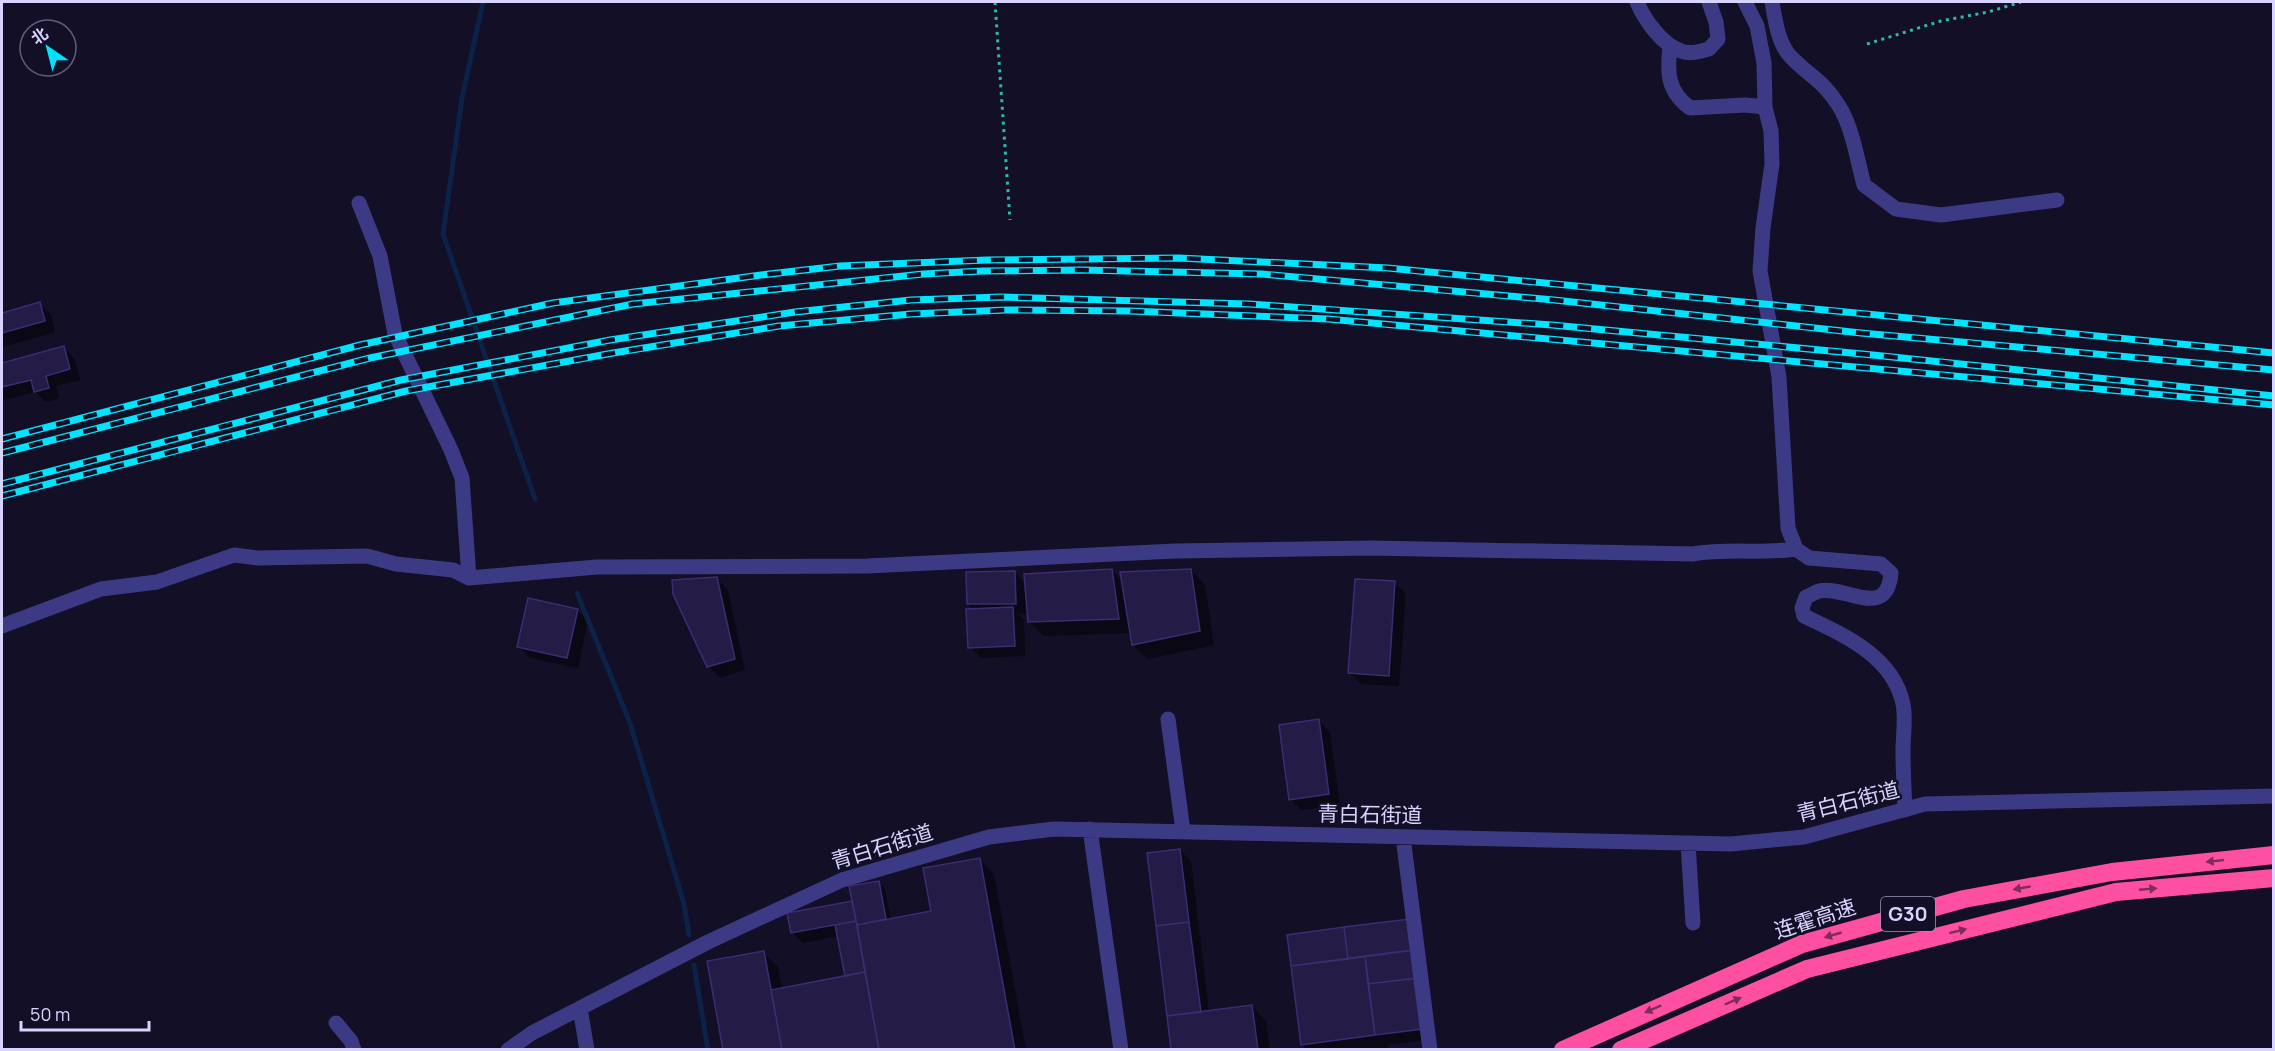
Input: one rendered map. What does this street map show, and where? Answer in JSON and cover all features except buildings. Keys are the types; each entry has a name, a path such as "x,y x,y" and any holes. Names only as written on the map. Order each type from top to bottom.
{"highway":[{"name":"连霍高速","path":"1563,1050 1802,944 1964,899 2112,872 2274,855"},
{"name":"G30","path":"1621,1050 1807,969 2116,892 2274,878"}],"street":[{"path":"1637,2 1642,14 1670,46 1683,52 1709,49 1718,39 1716,22 1709,2"},
{"path":"1745,2 1757,26 1764,63 1765,107 1771,131 1772,164 1763,228 1760,271 1779,377 1788,528 1796,549 1809,558 1881,564 1891,573 1887,592 1874,600 1820,591 1806,597 1802,608 1804,616 1858,644 1873,655 1896,683 1904,705 1905,810"},
{"path":"1772,2 1776,28 1789,56 1825,85 1840,108 1852,138 1864,185 1896,208 1941,215 2057,200"},
{"path":"1670,46 1667,71 1682,102 1690,108 1745,105 1765,107"},
{"path":"359,203 380,256 395,334 462,477 469,578"},
{"path":"2,626 101,589 157,582 234,555 258,558 367,556 396,564 453,570 469,578 597,567 867,566 1186,551 1370,548 1693,554 1708,551 1796,549"},
{"path":"1168,719 1183,831"},
{"name":"青白石街道","path":"508,1050 532,1033 708,942 842,880 989,837 1054,829 1090,829 1731,844 1804,837 1925,804 2274,796"},
{"path":"1090,829 1120,1050"},
{"path":"1403,837 1430,1050"},
{"path":"1688,843 1693,923"},
{"path":"580,1008 587,1050"},
{"path":"336,1023 351,1041 354,1050"}],"path":[{"path":"995,2 1010,220"},
{"path":"1867,44 1941,21 1988,12 2021,2"}],"waterway":[{"path":"483,2 462,98 443,234 535,499"},
{"path":"577,593 630,723 684,904 689,935"},
{"path":"694,965 708,1050"}],"railway":[{"path":"2,439 360,345 553,303 840,266 987,260 1179,258 1388,268 2274,353"},
{"path":"2,453 370,358 633,304 923,274 983,271 1082,270 1262,274 1554,300 1861,333 2274,370"},
{"path":"2,484 401,380 610,340 795,312 911,300 1001,297 1249,304 1552,325 2274,396"},
{"path":"2,496 406,391 613,353 779,326 911,314 1006,310 1130,311 1328,319 2274,405"}]}
